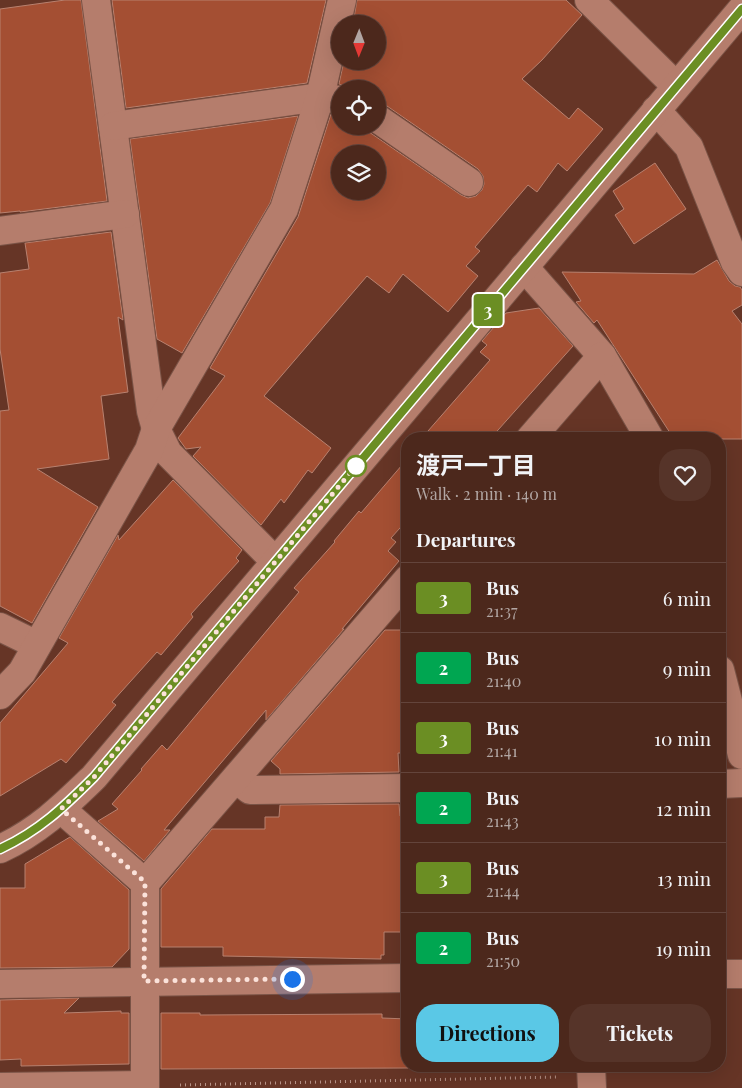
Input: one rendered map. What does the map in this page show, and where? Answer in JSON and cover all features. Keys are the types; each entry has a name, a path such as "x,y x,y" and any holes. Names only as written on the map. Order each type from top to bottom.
{"street":[{"path":"96,0 151,411 156,429 168,453 275,561"},
{"path":"0,695 22,672 148,450 156,429 284,209 330,98 342,0"},
{"path":"589,0 676,86"},
{"path":"0,849 23,838 61,809 94,777 742,9"},
{"path":"113,126 330,98"},
{"path":"656,110 689,147 740,264"},
{"path":"386,125 469,182"},
{"path":"0,231 125,214"},
{"path":"524,267 602,356 646,432"},
{"path":"536,432 602,356"},
{"path":"0,1087 145,1087 145,882 401,593"},
{"path":"0,626 37,646"},
{"path":"726,693 742,755"},
{"path":"236,780 250,790 401,788"},
{"path":"726,784 742,783"},
{"path":"61,809 145,882"},
{"path":"726,974 742,974"},
{"path":"0,984 401,978"}],"path":[{"path":"145,1087 591,1077"}],"building":[{"path":"65,0 81,0 107,201 0,213 0,9"},
{"path":"112,0 326,0 307,83 126,108"},
{"path":"357,0 566,0 582,15 542,60 522,79 569,119 578,108 603,129 567,171 558,163 537,192 528,185 475,247 480,251 466,266 478,276 448,312 403,274 389,293 367,276 264,396 331,448 312,473 308,470 284,503 281,499 261,525 193,456 201,447 186,449 178,438 225,376 210,368 298,217 331,114 331,135 373,135 461,195 468,198 476,196 482,190 484,184 483,176 478,169 386,106 386,80 340,80 342,70 386,70 386,15 354,15"},
{"path":"298,116 270,203 182,353 157,339 130,139"},
{"path":"655,163 686,209 634,244 615,215 624,209 613,191"},
{"path":"111,232 123,320 118,317 128,392 101,396 109,459 37,469 98,507 32,623 0,606 0,411 9,410 0,349 0,273 29,269 25,243"},
{"path":"717,260 729,281 742,290 742,305 732,311 742,324 742,439 726,439 726,432 669,432 597,320 594,323 576,302 581,301 562,272 694,274"},
{"path":"539,308 573,346 496,432 427,432 490,360 480,352 487,345 482,341 506,313"},
{"path":"401,466 401,527 391,538 396,542 388,551 399,561 266,720 266,710 164,830 170,830 144,861 98,821 118,809 112,804 162,745 167,750 299,592 294,588 335,542 359,511 361,513"},
{"path":"173,480 242,550 236,558 239,561 191,614 193,617 161,655 157,652 112,702 116,705 66,763 61,759 0,796 0,723 68,643 59,638 118,535 119,540"},
{"path":"385,630 401,630 401,753 398,753 399,772 280,774 280,769 271,761"},
{"path":"399,804 401,816 401,932 384,932 384,955 381,955 381,959 223,956 223,947 161,947 161,889 212,829 265,829 265,817 279,817 280,805"},
{"path":"70,837 129,890 129,949 112,967 0,968 0,888 25,888 25,864"},
{"path":"79,998 64,1013 121,1011 121,1013 129,1013 129,1064 21,1066 21,1059 0,1060 0,1000"},
{"path":"161,1013 200,1013 200,1015 382,1014 382,1018 401,1019 401,1068 161,1069"}],"bus line":[{"name":"3","path":"0,849 23,838 61,809 94,777 742,9"}],"route":[{"path":"292,979 144,981 145,882 61,809 94,777 356,466"}]}
